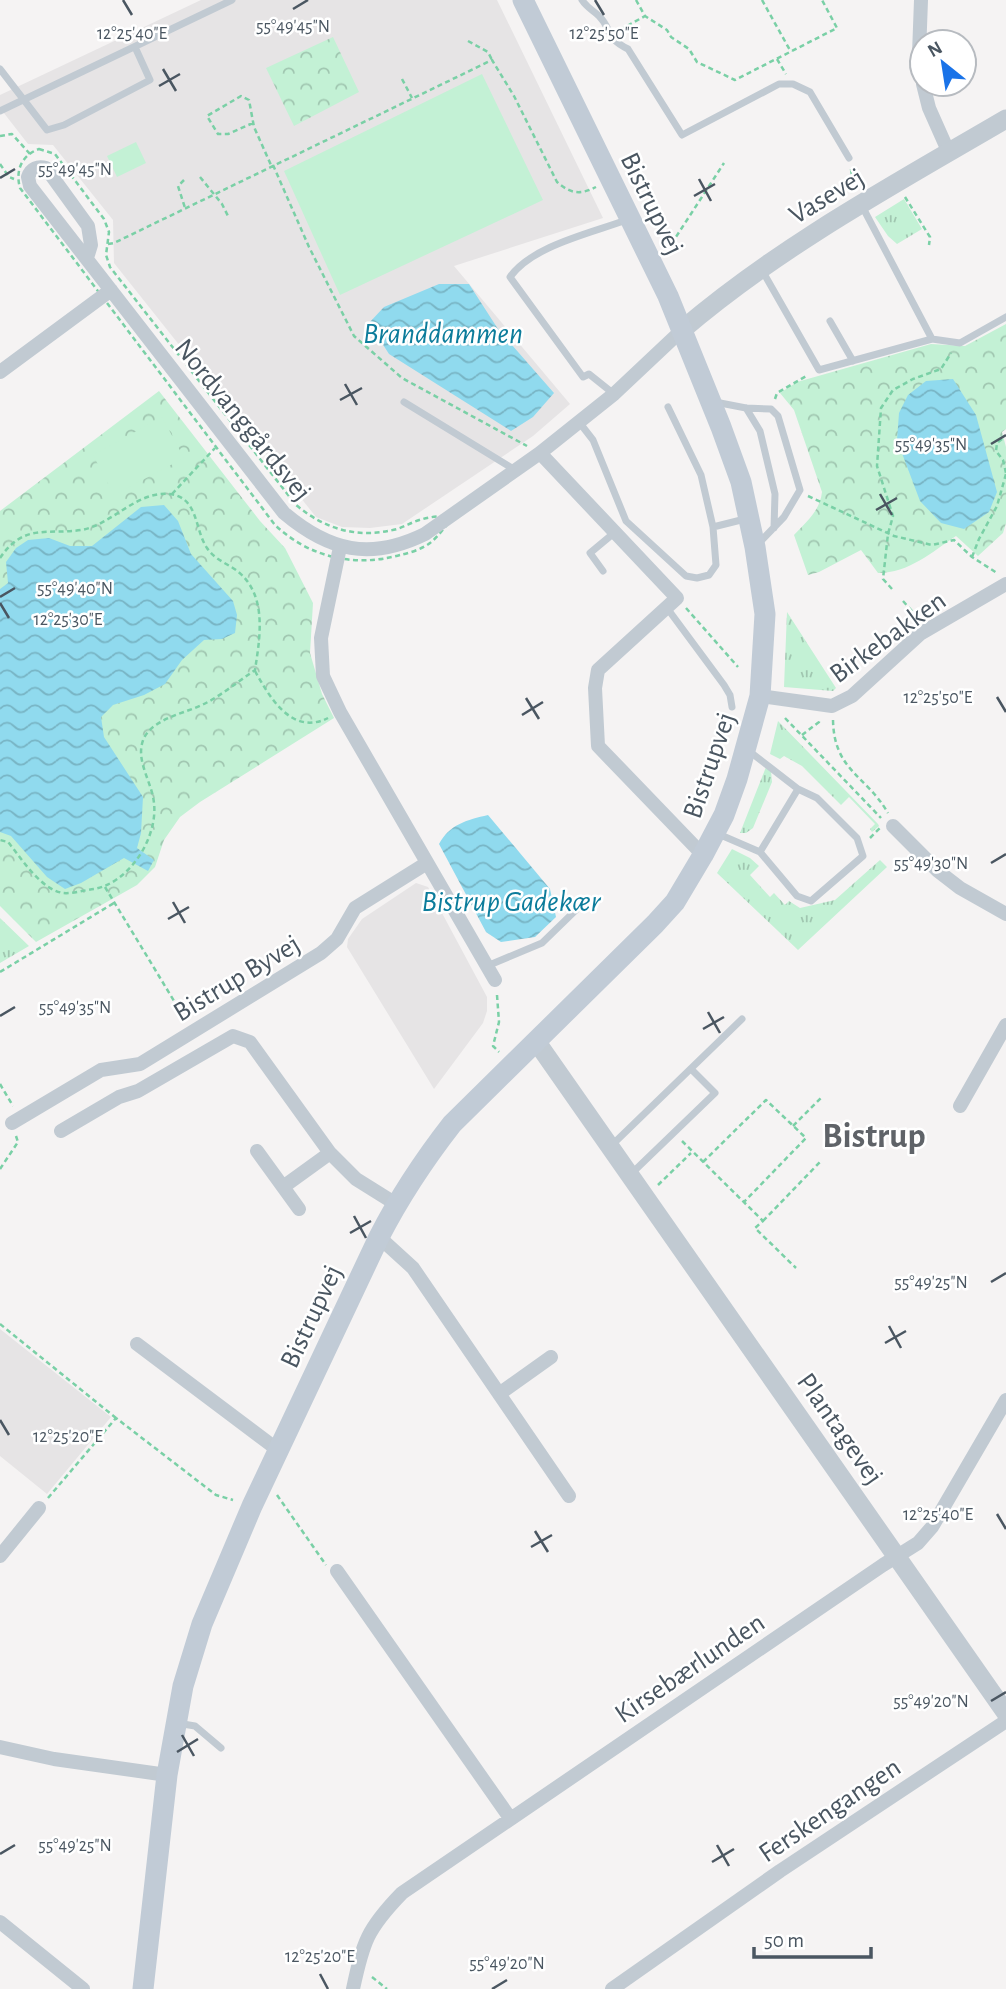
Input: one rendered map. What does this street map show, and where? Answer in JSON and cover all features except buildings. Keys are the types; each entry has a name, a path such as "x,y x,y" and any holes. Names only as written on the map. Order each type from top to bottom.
{"main road":[{"name":"Bistrupvej","path":"143,1989 175,1723 203,1619 252,1506 379,1237 426,1157 452,1124 655,924 674,902 724,815 760,696 765,614 755,547 741,482 682,330 649,257 523,0"}],"street":[{"path":"920,28 921,0"},
{"path":"926,98 949,153"},
{"name":"Vasevej","path":"682,330 761,268 1006,119"},
{"name":"Nordvanggårdsvej","path":"89,251 88,226 46,169 33,169 28,177 30,186 89,251 111,290 284,513 308,533 340,547 379,548 408,542 455,515 540,453 614,394 682,330"},
{"path":"0,372 111,290"},
{"path":"540,453 615,532 672,603 598,670 595,688 598,746 703,855"},
{"path":"340,547 321,638 323,676 340,712 495,980"},
{"name":"Birkebakken","path":"760,696 827,705 852,696 920,634 1006,584"},
{"path":"893,825 938,871 960,888 1006,914"},
{"name":"Bistrup Byvej","path":"16,1121 102,1070 140,1064 321,953 337,939 355,908 427,863"},
{"path":"960,1106 1006,1025"},
{"path":"61,1131 119,1097 138,1091 233,1036 250,1042 330,1153 356,1179 396,1204"},
{"name":"Plantagevej","path":"536,1041 1006,1713"},
{"path":"257,1151 299,1209"},
{"path":"283,1187 330,1153"},
{"path":"379,1237 413,1268 569,1496"},
{"path":"137,1344 278,1450"},
{"path":"499,1394 551,1356"},
{"name":"Kirsebærlunden","path":"353,1989 366,1937 381,1915 402,1893 918,1543 932,1527 1006,1401"},
{"path":"0,1556 39,1508"},
{"path":"337,1571 510,1818"},
{"name":"Ferskengangen","path":"612,1989 780,1871 1006,1721"},
{"path":"0,1747 54,1759 167,1775"},
{"path":"0,1922 83,1989"}],"lane":[{"path":"0,111 232,0"},
{"name":"Bistrupvej","path":"582,0 600,17 614,42 628,49 682,135 779,84 793,84 810,92 849,159"},
{"path":"0,69 47,130 64,125 150,80 135,47"},
{"path":"862,205 932,339"},
{"path":"614,394 589,374 583,377 510,277 529,259 548,248 630,219"},
{"path":"761,268 819,370 932,339 960,343 1006,317"},
{"path":"830,321 853,360"},
{"path":"710,401 746,408 771,408 778,416 800,490 784,517 755,547"},
{"path":"404,402 516,471"},
{"path":"578,422 593,440 626,521 686,576 697,578 709,575 716,565 713,527 701,475 668,407"},
{"path":"746,408 760,431 775,494 774,528"},
{"path":"713,527 749,518"},
{"path":"604,571 590,553 615,532"},
{"path":"672,603 730,695 732,707"},
{"path":"715,832 760,852 797,896 811,901 863,856 857,838 817,798 798,789 746,748"},
{"path":"760,852 798,789"},
{"path":"486,966 542,943 577,909"},
{"path":"611,1146 742,1019"},
{"path":"631,1175 715,1093 691,1069"},
{"path":"175,1723 195,1726 221,1748"}],"path":[{"path":"636,0 645,16 689,49 697,62 735,80 837,28 822,0"},
{"path":"762,0 791,51"},
{"path":"610,35 645,16"},
{"path":"468,41 488,52 514,96 557,182 569,192 583,193 611,180"},
{"path":"89,251 114,243 492,60"},
{"path":"402,79 412,98"},
{"path":"253,123 228,134 218,134 207,116 241,96 249,100 253,123 309,247 354,336 402,378 540,453"},
{"path":"0,136 12,134 30,154"},
{"path":"649,257 674,240 724,163"},
{"path":"0,164 9,177 18,180"},
{"path":"845,184 851,185 852,175"},
{"path":"200,177 222,204 228,216"},
{"path":"184,180 178,186 178,191 185,208"},
{"path":"897,184 930,237 929,245"},
{"path":"892,589 883,579 888,534 893,516 877,466 881,408 893,390 941,369 956,346"},
{"path":"777,393 796,381"},
{"path":"172,495 225,438"},
{"path":"972,556 997,506 1006,473 1003,460 996,451 997,443 1002,439"},
{"path":"800,490 816,501 888,534 932,545 954,540 972,556 1006,578"},
{"path":"0,558 13,541 26,534 87,528 148,497 172,495 186,501 192,508 208,550 237,571 249,584 261,620 255,670 271,699 288,716 318,723 340,712"},
{"path":"903,601 929,629"},
{"path":"672,603 738,667"},
{"path":"0,840 8,842 44,884 56,891 65,894 105,887 130,868 144,848 153,827 155,805 141,752 145,737 158,724 205,704 255,670"},
{"path":"801,736 819,722 827,705"},
{"name":"Birkebakken","path":"827,705 833,738 842,761 887,810 893,825"},
{"path":"785,718 878,816 893,825"},
{"path":"857,838 869,839 884,825 893,825"},
{"path":"105,887 193,1032"},
{"path":"0,972 114,902"},
{"path":"495,980 499,1022 493,1046 511,1065"},
{"path":"0,1084 16,1121 18,1142 0,1169"},
{"path":"793,1126 822,1097"},
{"path":"703,1162 766,1100 806,1138 744,1202"},
{"path":"675,1134 763,1221"},
{"path":"646,1197 692,1152"},
{"path":"796,1268 755,1228 820,1162"},
{"path":"0,1324 216,1495 252,1506"},
{"path":"39,1508 116,1418"},
{"path":"266,1478 328,1568 337,1571"},
{"path":"358,1967 387,1989"}],"shaded area":[{"path":"201,0 497,0 603,218 454,266 570,404 533,436 402,524 370,528 342,527 316,517 114,263 113,220 53,145 28,144 0,108 0,95"},
{"path":"416,883 428,887 487,997 487,1011 483,1023 434,1089 347,947 348,939 362,919"},
{"path":"0,1329 111,1417 47,1494 0,1456"}],"green space":[{"path":"333,37 359,92 294,126 266,68"},
{"path":"482,74 543,200 340,295 284,171"},
{"path":"136,142 146,163 117,177 107,156"},
{"path":"904,199 922,229 897,244 875,217"},
{"path":"1006,324 1006,429 1002,432 1006,447 1006,523 1003,533 978,556 956,536 920,561 889,572 878,573 861,550 808,575 794,535 815,511 822,492 794,410 780,393 797,382 931,344 965,346"},
{"path":"159,391 260,521 285,548 313,603 310,653 322,694 334,718 180,817 164,840 155,867 137,885 36,942 0,906 0,511"},
{"path":"162,417 184,458 114,495 93,455"},
{"path":"787,612 836,688 833,691 784,687"},
{"path":"778,721 879,826 872,832 870,829 875,824 849,797 841,805 802,766 784,756 780,759 770,754"},
{"path":"766,767 771,771 772,782 753,828 746,833 740,833"},
{"path":"732,849 759,866 750,875 770,897 774,893 785,905 789,901 800,908 835,900 880,860 887,867 798,950 717,873"},
{"path":"0,918 29,946 0,963"}],"water":[{"name":"Branddammen","path":"439,284 469,284 498,329 554,393 533,417 511,431 389,354 369,323 384,307"},
{"path":"953,379 976,415 997,492 989,512 964,529 941,523 920,501 897,440 899,413 908,395 926,381"},
{"path":"164,505 178,521 191,554 233,601 237,615 235,633 222,639 204,640 182,660 165,684 144,695 113,705 101,717 104,737 143,797 141,833 137,848 154,860 148,871 124,858 81,883 65,889 47,877 11,836 0,832 0,589 8,583 6,562 16,548 28,540 49,538 70,546 92,546 141,507"},
{"name":"Bistrup Gadekær","path":"488,815 550,889 556,917 535,937 501,942 486,932 439,844 454,827"}],"district":[{"name":"Bistrup","path":"874,1135"}]}
